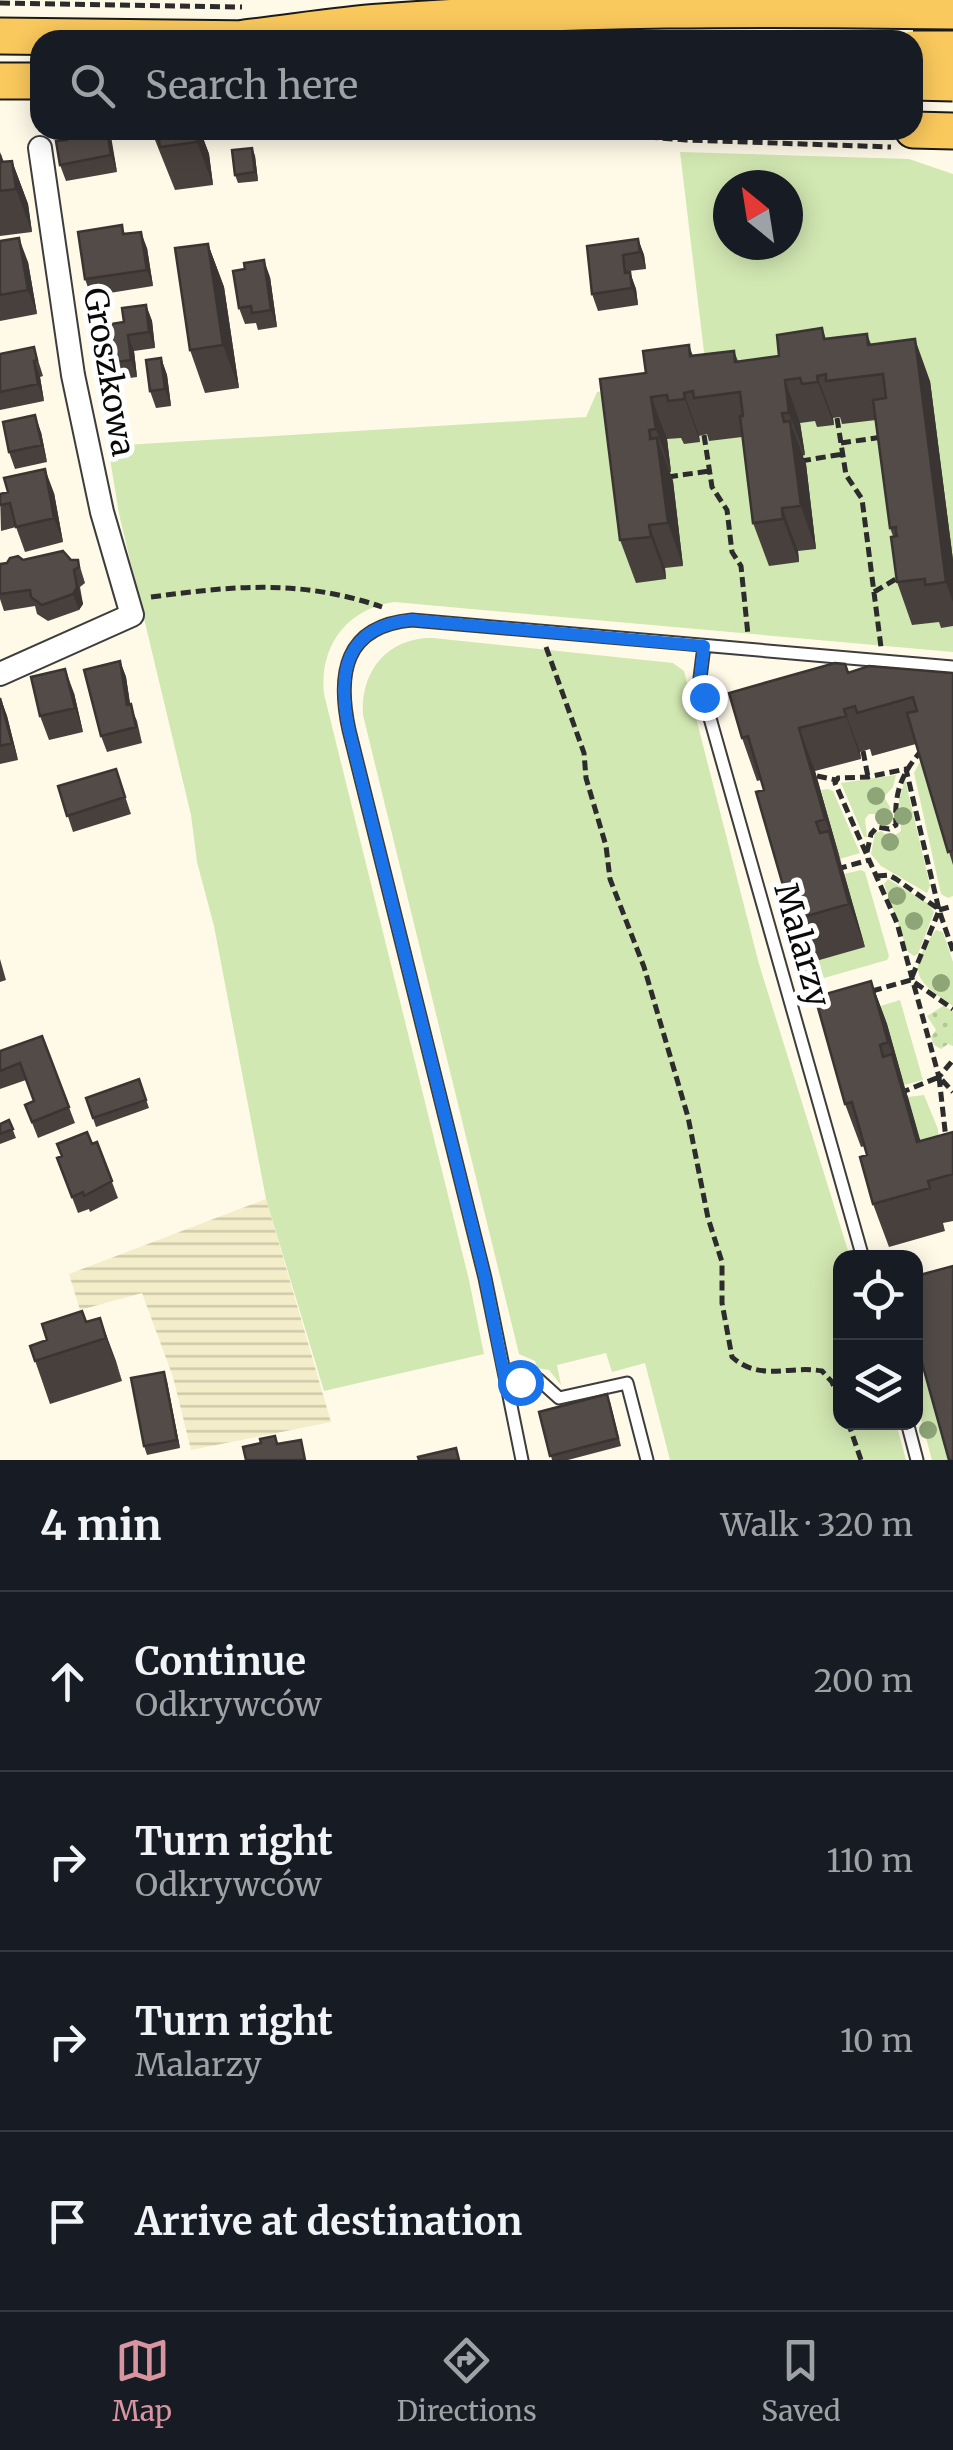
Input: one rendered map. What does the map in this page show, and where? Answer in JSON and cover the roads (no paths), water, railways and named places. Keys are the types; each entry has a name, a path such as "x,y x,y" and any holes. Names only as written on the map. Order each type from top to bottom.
{"main road":[{"path":"107,30 250,22 376,22 537,12 719,8 953,11"},
{"path":"0,36 30,34"},
{"path":"923,49 953,49"},
{"path":"0,82 30,81"},
{"path":"923,82 953,82"},
{"path":"923,136 953,131"}],"street":[{"name":"Groszkowa","path":"0,674 132,615 102,512 72,375 40,148"}],"lane":[{"path":"522,1460 472,1223 349,730 343,677 348,662 367,634 392,622 412,620 953,667"},
{"name":"Malarzy","path":"704,646 700,678 704,697 861,1250"},
{"path":"506,1384 538,1379 559,1398 627,1382 646,1460"},
{"path":"909,1430 917,1460"}]}
